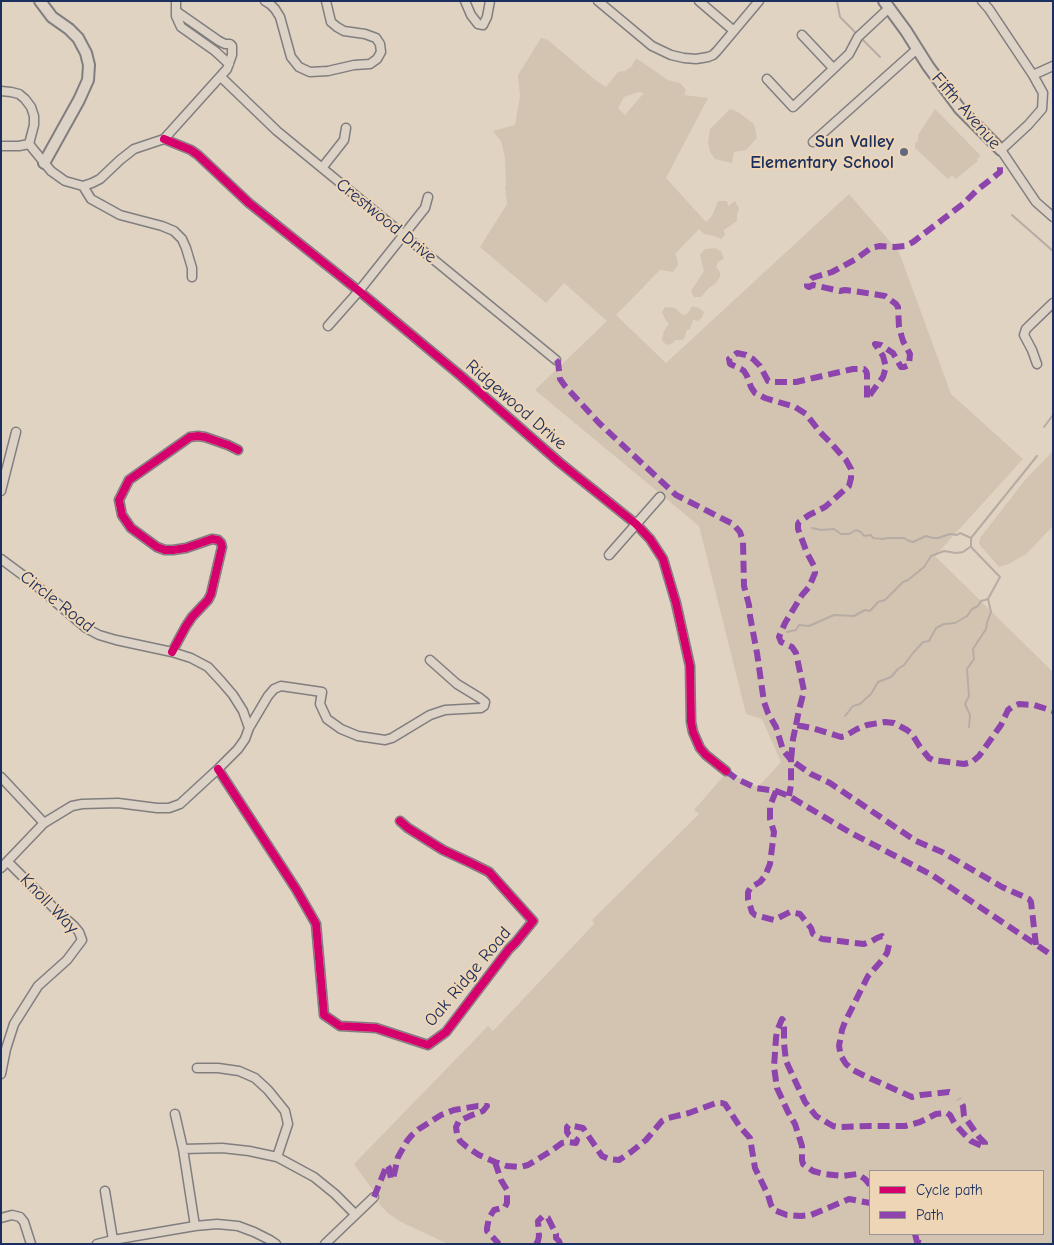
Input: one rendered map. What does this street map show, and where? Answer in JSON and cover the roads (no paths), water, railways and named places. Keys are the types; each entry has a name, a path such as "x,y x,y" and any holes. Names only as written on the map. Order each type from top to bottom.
{"street":[{"path":"40,1 52,16 78,38 86,53 88,65 88,80 44,163"},
{"path":"176,1 178,22 181,27 230,64"},
{"path":"266,1 275,9 280,17 291,58 299,67 310,72 328,71 354,65 370,64 377,59 381,52 380,44 376,38 366,34 344,31 337,27 331,22 326,1"},
{"path":"465,1 471,15 478,24 483,25 487,17 490,1"},
{"path":"598,1 652,46 671,55 684,58 713,55 759,1"},
{"path":"699,1 734,31"},
{"path":"982,1 1033,75 1042,92 1042,109 1001,150"},
{"path":"766,79 793,106 850,54 858,37 886,4"},
{"name":"Fifth Avenue","path":"886,4 960,109 1001,150 1036,202 1053,217"},
{"path":"29,144 51,171 66,181 83,186 92,184 100,179 134,149 164,138 221,77 230,64 232,50 230,44 219,41 176,11"},
{"path":"802,35 833,68"},
{"path":"813,142 917,49"},
{"path":"1033,75 1053,66"},
{"name":"Crestwood Drive","path":"221,77 277,131 556,360"},
{"path":"1,91 19,94 31,107 34,116 29,144"},
{"path":"322,168 344,140 346,128"},
{"name":"Ridgewood Drive","path":"164,138 198,155 250,203 461,376 559,462 636,524 650,539 663,559 676,603 690,666 691,722 693,732 700,748 726,771"},
{"path":"1,146 29,144"},
{"path":"83,186 91,199 120,215 162,226 174,232 182,239 186,248 192,268 192,277"},
{"path":"328,326 359,291 425,208 428,197"},
{"path":"1037,364 1024,335 1026,328 1053,303"},
{"path":"1,491 16,432"},
{"path":"172,652 192,617 208,600 211,594 222,543 212,539 186,548 173,550 157,547 131,528 122,515 119,500 129,480 190,437 205,437 238,450"},
{"path":"609,555 660,497"},
{"name":"Circle Road","path":"1,559 92,632 116,640 172,652 191,658 208,667 233,695 243,711 249,728"},
{"path":"1,868 44,823 72,806 118,803 169,808 180,804 238,749 268,696 274,689 281,686 322,692 320,704 327,719 341,730 358,736 385,740 392,738 430,715 446,710 481,708 484,706 485,702 458,684 430,660"},
{"name":"Oak Ridge Road","path":"218,769 296,889 316,924 324,1015 340,1026 376,1028 428,1045 446,1032 509,948 533,921 489,872 442,850 400,821"},
{"path":"1,777 44,823"},
{"name":"Knoll Way","path":"1,1074 14,1024 38,986 66,960 82,940 80,932 8,862"},
{"path":"197,1068 239,1071 256,1078 268,1090 285,1112 288,1124 277,1157"},
{"path":"175,1114 183,1149 195,1226"},
{"path":"183,1149 222,1148 277,1157 314,1177 355,1214"},
{"path":"105,1192 114,1240"},
{"path":"325,1244 374,1197"},
{"path":"1,1218 12,1215 20,1217 24,1222 31,1244"},
{"path":"98,1244 195,1226 217,1224 238,1226 276,1244"}],"waterway":[{"path":"837,1 840,17 855,32"},
{"path":"862,39 880,57"},
{"path":"1012,215 1053,251"},
{"path":"1044,427 1053,415"},
{"path":"969,727 970,715 965,704 969,696 967,669 974,659 973,649 986,629 991,612 988,599 1000,577 971,547 971,538 1037,456"},
{"path":"812,528 821,530 834,529 841,534 849,534 856,530 864,536 871,535 873,538 904,538 913,542 926,536 938,538 960,533 971,538"},
{"path":"787,632 796,630 799,625 809,626 834,615 854,616 865,610 870,611 878,602 885,600 903,582 924,567 931,556 944,551 963,552 970,547"},
{"path":"845,716 853,706 860,704 871,694 878,682 891,677 923,642 929,641 936,628 944,624 955,623 967,616 981,601 988,599"}],"place":[{"name":"Sun Valley Elementary School","path":"904,152"}]}
